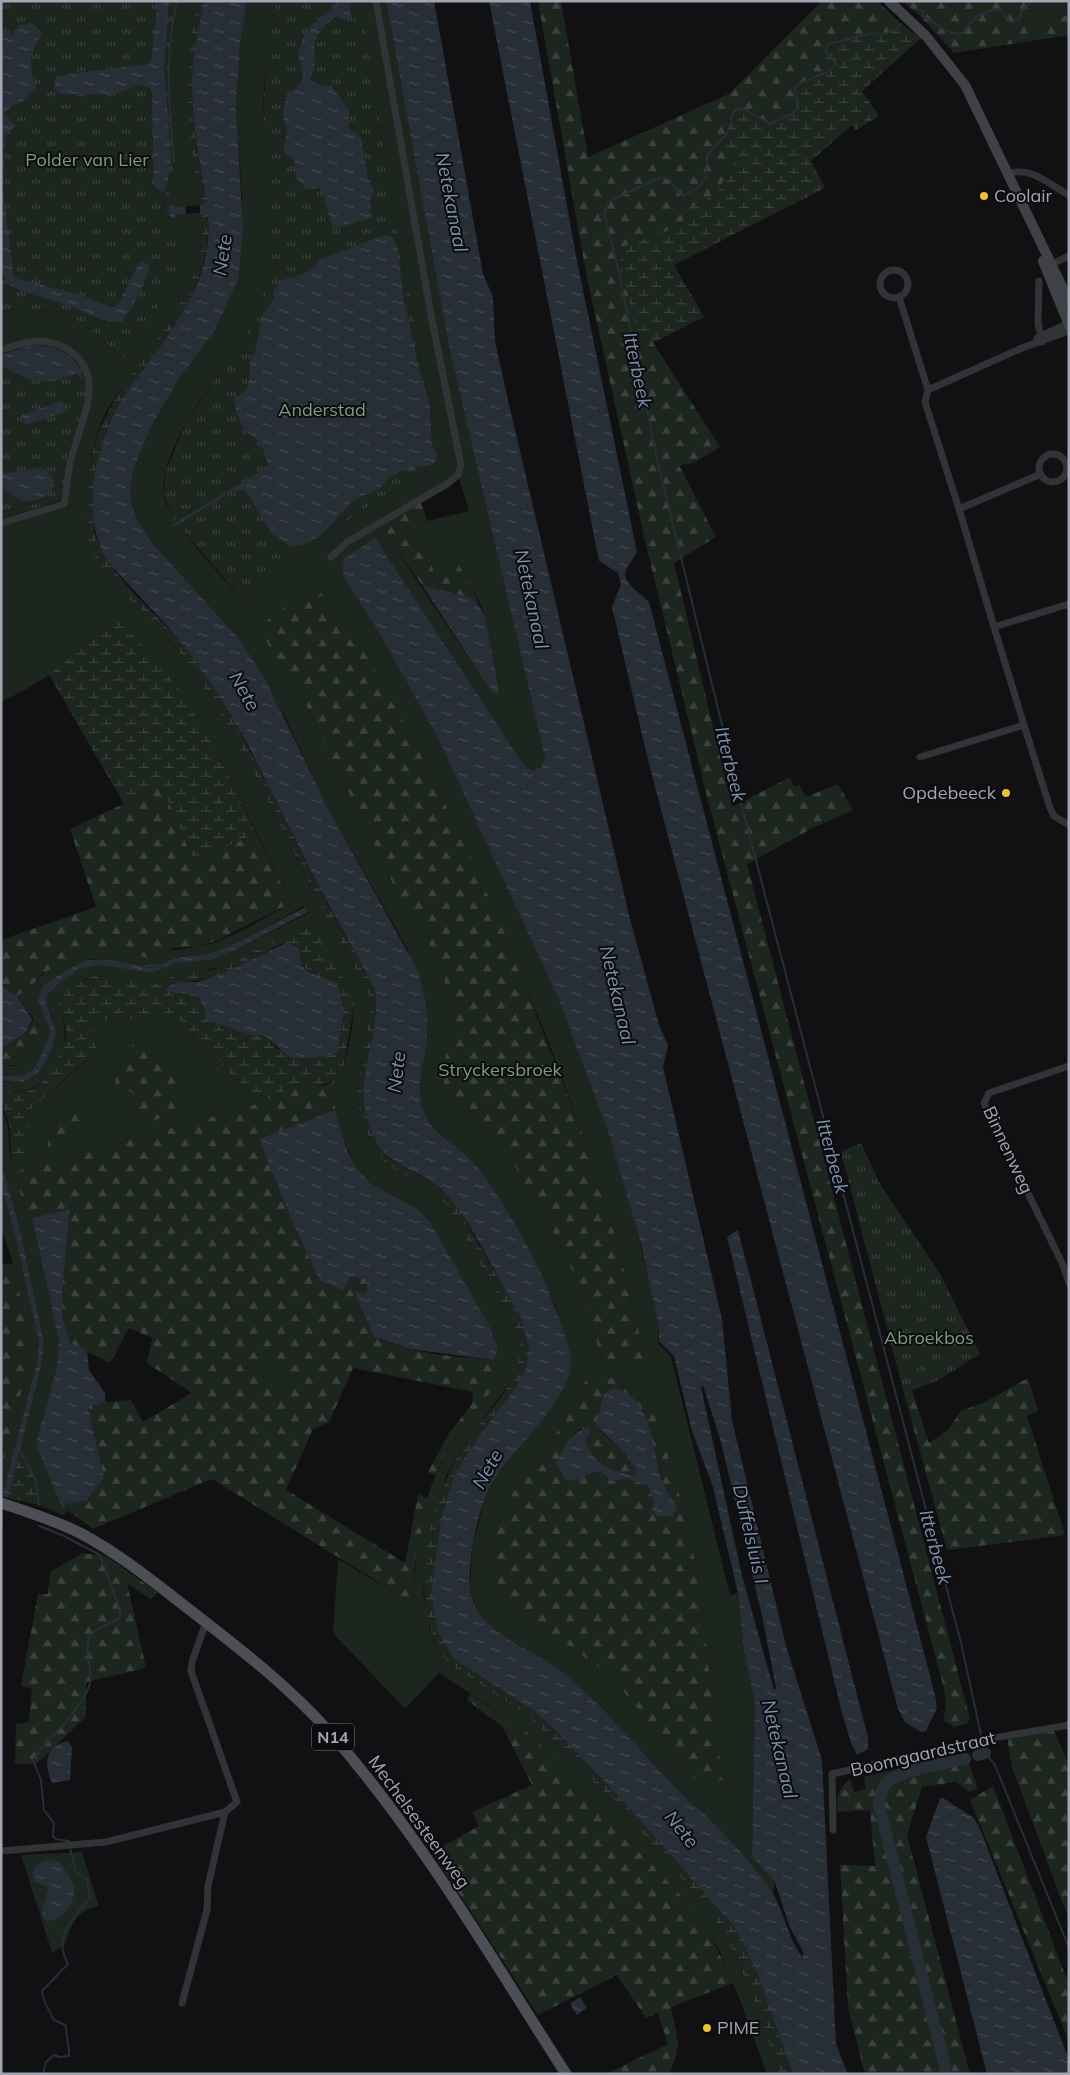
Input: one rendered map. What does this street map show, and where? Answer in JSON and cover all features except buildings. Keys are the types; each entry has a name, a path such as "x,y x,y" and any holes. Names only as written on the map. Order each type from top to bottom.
{"main road":[{"path":"889,1 943,54 965,85 1069,301"},
{"path":"1028,216 1069,326"},
{"name":"Mechelsesteenweg","path":"1,1503 82,1534 119,1556 206,1622 268,1673 331,1734 387,1802 566,2074"}],"street":[{"path":"331,557 347,542 447,484 458,475 461,465 431,315 376,1"},
{"path":"1008,174 1019,171 1029,172 1069,195"},
{"path":"1052,264 1069,256"},
{"path":"1039,281 1041,339"},
{"path":"899,297 928,390 925,402 1050,808 1054,816 1069,825"},
{"path":"928,390 1069,326"},
{"path":"1,350 28,341 45,340 67,349 85,364 89,376 88,399 70,460 64,504 1,523"},
{"path":"958,509 1041,474"},
{"path":"994,627 1069,604"},
{"path":"920,757 1024,725"},
{"name":"Binnenweg","path":"1069,1066 989,1093 984,1103 1063,1265 1069,1283"},
{"path":"1,1851 106,1842 225,1812 238,1802 191,1671 192,1662 206,1622"},
{"name":"Boomgaardstraat","path":"833,1830 832,1774 976,1741 1069,1725"},
{"path":"182,2003 206,1910 208,1886 225,1812"}],"green space":[{"name":"Polder van Lier","path":"1,1 177,1 168,75 174,164 173,185 160,211 178,235 177,265 171,282 153,316 124,357 85,326 63,315 40,311 1,316"},
{"path":"177,1 199,1 190,42 188,105 201,205 174,207 175,218 175,214 202,213 202,236 198,258 184,298 173,317 111,404 100,424 88,480 86,519 92,547 101,565 163,632 186,660 242,749 313,892 368,991 371,1005 359,1078 357,1103 369,1139 385,1164 430,1189 449,1208 518,1332 522,1349 519,1366 509,1384 463,1446 446,1476 434,1517 423,1592 430,1631 441,1654 448,1663 530,1717 617,1805 703,1902 729,1942 752,1995 780,2074 767,2074 740,2000 718,1948 676,1890 543,1747 522,1727 439,1673 405,1709 333,1633 338,1559 412,1603 419,1536 431,1487 452,1443 507,1362 494,1360 496,1348 491,1329 416,1208 370,1183 356,1167 340,1132 333,1105 334,1080 342,1076 352,1026 353,996 312,930 299,928 228,965 199,972 173,975 155,984 144,984 98,976 83,980 62,1016 65,1029 64,1042 54,1068 45,1079 34,1087 22,1091 8,1091 1,1095 1,1082 32,1079 46,1060 53,1020 46,1002 48,994 78,970 98,965 152,973 176,963 210,960 237,949 309,913 304,906 234,944 208,954 175,958 151,968 92,959 61,974 47,982 40,991 38,1000 50,1032 40,1058 32,1070 24,1075 1,1076 1,1065 16,1066 39,1026 17,996 65,957 90,949 144,952 205,945 238,932 291,903 221,760 114,617 97,637 64,665 27,689 1,702 1,526 54,509 60,510 67,460 84,398 28,344 1,353 1,316 40,311 63,315 85,326 123,357 170,224 164,220 160,211 172,188 174,162 168,68 169,39"},
{"path":"199,1 204,1 194,58 192,108 207,202 201,204 192,149 187,85 193,22"},
{"path":"247,1 277,1 263,100 270,234 266,281 260,302 246,332 194,410 172,451 163,492 166,503 184,532 245,603 327,535 386,494 437,465 440,457 395,222 361,1 386,1 450,352 545,758 541,767 533,771 524,767 375,539 344,558 342,574 379,633 436,734 558,998 610,1137 627,1192 651,1288 659,1327 658,1343 671,1357 730,1595 738,1593 744,1652 755,1703 752,1855 775,1882 773,1894 710,1820 682,1794 580,1687 565,1674 500,1634 486,1621 475,1604 470,1591 472,1547 485,1499 496,1477 556,1400 567,1380 571,1363 555,1304 526,1248 478,1168 468,1157 438,1133 424,1114 419,1097 421,1061 408,950 329,810 284,715 240,640 153,544 138,522 132,506 130,488 134,468 152,425 178,380 214,332 238,280 242,199 236,107 240,46","holes":["458,475 469,511 427,521 425,514 414,516 422,527 411,530 413,541 430,558 433,572 444,575 456,563 471,583 485,616 499,691 496,695 485,682 389,539 385,523","290,672 411,735 469,853 546,1035 584,1138 616,1239 643,1348 642,1366 601,1358 582,1290 550,1227 513,1163 481,1127 444,1099 444,1063 453,1028 442,968 419,924 394,886","589,1374 645,1390 655,1411 687,1520 699,1584 709,1671 716,1703 713,1715 723,1779 688,1775 642,1710 622,1686 599,1666 572,1647 503,1604 495,1574 494,1532 511,1496 561,1427"]},
{"name":"Anderstad","path":"277,1 361,1 395,222 440,457 437,465 386,494 327,535 245,603 179,525 173,528 170,525 175,520 163,494 166,470 186,423 245,335 261,299 267,269 269,222 263,112 267,60"},
{"path":"538,1 561,1 588,157 729,94 822,1 877,1 901,24 893,31 887,33 871,33 838,40 832,60 837,64 827,74 809,78 794,94 798,108 792,114 770,124 755,114 729,120 727,134 734,162 717,193 694,206 679,227 618,249 650,338 720,447 694,463 679,465 716,537 674,563 732,807 790,777 794,787 799,785 806,797 838,784 853,810 811,829 747,864 970,1719 967,1724 954,1727 943,1720 946,1707 944,1689 707,797 644,536 586,273"},
{"path":"902,1 1039,1 1023,21 1024,26 1069,15 1069,35 954,53 917,13"},
{"path":"1039,1 1069,1 1069,15 1024,26 1023,21"},
{"path":"901,24 921,38 862,91 879,116 856,130 852,125 811,161 825,188 674,265 704,317 653,343 650,338 638,339 618,248 679,227 694,206 717,193 734,162 720,142 727,134 734,110 742,108 770,124 779,122 798,108 794,88 826,72 837,64 825,52 828,44 872,33 883,34 896,30"},
{"path":"202,214 206,215 208,221 207,241 204,260 191,296 161,347 121,400 106,432 94,480 94,528 99,544 108,561 136,595 182,643 229,713 326,901 375,989 378,1005 364,1102 390,1159 434,1183 455,1203 519,1314 529,1348 526,1368 515,1388 469,1450 453,1479 441,1519 431,1592 453,1658 534,1711 557,1732 622,1800 735,1928 756,1970 793,2074 780,2074 752,1995 729,1942 703,1902 617,1805 530,1717 448,1663 435,1640 427,1614 424,1585 431,1525 440,1496 463,1447 503,1394 511,1380 517,1365 520,1349 518,1332 449,1208 430,1189 385,1164 369,1139 357,1103 359,1078 371,1005 368,991 325,915 260,785 218,709 173,643 114,583 98,562 88,540 86,528 87,482 101,427 117,397 156,342 190,285 200,252"},
{"path":"28,344 54,347 69,354 79,364 84,376 84,403 67,458 60,501 1,519 1,353"},
{"path":"421,502 425,514 415,516 422,527 411,530 413,541 427,554 433,567 433,572 444,575 456,562 471,583 480,608 471,598 422,585 389,539 385,523"},
{"name":"Stryckersbroek","path":"314,584 369,659 411,735 469,853 505,934 584,1138 616,1239 643,1348 642,1366 601,1358 582,1290 550,1227 513,1163 481,1127 444,1099 444,1063 453,1028 442,968 419,924 394,886 290,672 272,654 260,626"},
{"path":"114,617 141,644 180,691 216,750 256,833 194,862 162,787 124,804 49,675 98,636"},
{"path":"162,786 194,862 256,833 291,903 218,940 196,947 174,948 149,958 112,951 82,950 41,975 31,986 17,996 1,986 1,940 96,907 70,829"},
{"path":"299,928 312,930 318,935 353,996 354,1005 342,1076 319,1086 295,1083 272,1100 246,1089 193,1036 185,1023 170,1015 159,1015 146,1022 124,1019 93,1022 89,1034 99,1052 97,1059 90,1058 24,1114 26,1125 33,1129 34,1135 26,1141 27,1154 12,1162 10,1130 1,1095 8,1091 18,1092 34,1088 51,1071 63,1047 66,1036 65,1024 57,1000 71,987 94,976 155,984 177,974 213,970 241,958","holes":["283,943 307,969 328,978 344,1011 339,1040 278,1049 265,1036 252,1035 196,993 186,993 180,982 194,981 221,974"]},
{"path":"158,1015 170,1015 185,1023 193,1037 246,1089 272,1100 14,1172 28,1219 32,1218 59,1339 57,1366 37,1439 61,1505 69,1511 62,1515 39,1505 35,1479 20,1451 42,1363 44,1341 18,1221 1,1163 1,1109 7,1123 12,1162 26,1125 24,1114 99,1052 89,1034 93,1022 124,1019 143,1021","holes":["152,1046 161,1061 184,1083 144,1117 131,1105 136,1098 130,1090","56,1111 59,1151 48,1139 57,1126"]},
{"path":"34,1017 40,1032 32,1053 24,1065 1,1065 1,1048 19,1039 30,1028"},
{"path":"138,1039 152,1046 161,1061 184,1083 176,1111 149,1123 131,1105 136,1098 130,1091 114,1091 116,1076 121,1063"},
{"path":"334,1080 335,1110 259,1139 292,1221 320,1281 350,1277 366,1278 367,1293 354,1293 374,1337 422,1352 507,1361 491,1390 450,1446 436,1476 428,1472 448,1435 472,1404 473,1392 353,1368 329,1422 313,1429 286,1490 405,1563 418,1494 429,1499 415,1562 412,1603 212,1479 93,1529 61,1505 87,1500 104,1478 88,1406 105,1402 131,1400 143,1422 192,1393 147,1363 152,1338 129,1328 110,1363 70,1343 62,1317 63,1282 70,1209 28,1219 14,1172 272,1100 295,1083 324,1086","holes":["267,1364 289,1375 283,1386 261,1376"]},
{"path":"70,1110 80,1113 84,1123 81,1129 75,1139 66,1147 48,1151 48,1139 57,1126 56,1111"},
{"name":"Abroekbos","path":"861,1143 880,1184 939,1272 980,1354 937,1381 904,1393 841,1152"},
{"path":"1,1185 12,1223 39,1342 37,1362 2,1496 1,1471 32,1350 13,1263 1,1227"},
{"path":"13,1263 32,1350 1,1471 1,1265"},
{"path":"267,1364 289,1375 283,1386 261,1376"},
{"path":"589,1374 618,1379 646,1390 655,1411 687,1520 699,1584 709,1671 716,1704 713,1715 723,1779 707,1786 688,1775 664,1740 611,1676 568,1645 503,1604 495,1574 494,1532 511,1496 561,1427","holes":["612,1388 642,1409 664,1487 676,1506 654,1502 648,1485 626,1479 612,1481 599,1471 587,1474 564,1449 580,1429 591,1432 585,1439 593,1455 603,1465 633,1476 638,1470 623,1451 596,1426 603,1394"]},
{"path":"1028,1378 1038,1411 1027,1416 1065,1535 947,1550 904,1393 912,1390 929,1443 947,1431 961,1411 985,1402"},
{"path":"20,1451 35,1479 39,1505 8,1498"},
{"path":"83,1553 106,1556 157,1592 151,1599 127,1583 146,1668 86,1682 86,1717 36,1764 15,1764 16,1724 29,1722 32,1689 21,1686 38,1594 48,1594 50,1572"},
{"path":"470,1694 522,1727 543,1747 676,1890 701,1923 721,1958 733,1983 671,2007 677,2049 673,2065 668,2074 606,2074 668,2044 658,2013 646,2018 617,1975 538,2015 432,1852 479,1826 472,1812 532,1785 502,1726 467,1700"},
{"path":"1054,1731 1069,1765 1069,1920 1012,1767 1007,1738"},
{"path":"965,1753 978,1789 970,1792 956,1782 922,1787 907,1835 970,2074 865,2074 848,2007 840,1865 875,1866 870,1810 837,1812 839,1794 843,1786 850,1779 854,1792 866,1789 864,1777"},
{"path":"993,1786 1069,1985 1069,2041 970,1800"},
{"path":"82,1852 99,1906 91,1908 80,1915 72,1925 65,1945 52,1953 21,1855"}],"water":[{"path":"158,1 169,1 164,68 171,162 166,189 162,192 154,186 152,92 148,87 139,85 116,94 59,94 54,88 56,76 147,64 151,61"},
{"path":"204,1 247,1 240,46 236,107 243,229 238,280 214,332 178,380 152,425 134,468 130,488 132,506 138,522 153,544 240,640 266,681 329,810 418,971 427,1011 426,1046 420,1083 421,1102 424,1112 434,1129 478,1168 504,1206 538,1268 557,1311 568,1344 571,1362 569,1376 562,1391 541,1422 496,1477 483,1505 474,1537 471,1557 470,1587 472,1599 483,1618 505,1637 545,1660 569,1677 613,1720 682,1794 725,1835 754,1868 775,1897 794,1943 802,1957 804,1954 789,1925 775,1882 752,1856 755,1703 744,1652 738,1593 713,1487 692,1431 674,1356 659,1341 659,1327 641,1244 610,1137 558,998 436,734 379,633 342,574 344,558 375,538 524,766 533,771 541,767 545,758 450,352 386,1 434,1 483,274 493,297 495,341 508,400 630,919 659,1025 668,1045 663,1067 722,1319 732,1420 786,1646 822,1760 836,2044 848,2074 793,2074 756,1970 735,1928 622,1800 557,1732 534,1711 453,1658 437,1629 431,1592 441,1519 453,1479 469,1450 515,1388 526,1368 529,1348 519,1314 470,1226 447,1195 430,1180 392,1159 381,1148 373,1134 364,1102 364,1088 375,1017 375,989 320,889 248,745 219,696 192,656 168,627 107,561 99,543 94,523 94,482 103,441 110,421 119,403 180,317 202,270 207,245 208,218 200,213 200,205 207,202 196,140 192,93 194,59","holes":["703,1385 721,1442 763,1620 776,1688 774,1690 742,1576 701,1387"]},
{"path":"335,1 350,1 351,18 344,20 337,16 319,33 315,41 314,70 310,79 319,85 331,85 349,111 349,129 361,137 368,179 374,189 368,208 374,217 333,229 321,188 306,189 296,177 294,159 283,151 287,133 283,115 286,97 301,83 303,76 298,54 303,38 310,27 335,5"},
{"path":"489,1 530,1 576,256 637,552 625,575 629,584 649,602 935,1695 937,1708 926,1731 921,1732 905,1722 898,1709 649,764 612,607 621,584 618,573 599,561"},
{"path":"33,23 42,34 31,59 32,72 37,86 23,101 9,107 5,114 16,126 5,134 3,190 14,278 81,295 110,307 117,306 140,261 150,265 139,295 122,322 100,318 10,286 2,271 1,26 10,36 19,26"},
{"path":"174,203 175,207 185,206 186,214 175,214 175,218 170,216 168,208"},
{"path":"384,235 392,237 398,248 403,296 420,373 429,400 432,445 437,455 434,464 406,470 390,476 380,488 353,501 324,532 306,544 286,543 272,533 244,490 233,491 173,527 172,525 264,469 268,464 264,451 255,438 244,429 236,412 235,397 244,393 250,383 250,361 255,352 262,316 273,301 274,290 282,280 302,274 319,260"},
{"path":"29,346 46,347 62,352 76,363 83,378 81,379 77,373 46,382 38,381 21,376 1,366 1,356"},
{"path":"61,401 66,406 65,412 26,425 22,415"},
{"path":"42,467 50,474 53,481 53,487 44,497 37,500 19,500 1,487 1,473 26,471"},
{"path":"422,585 471,598 480,608 485,616 499,691 496,696 485,682"},
{"path":"305,907 308,912 237,949 210,960 176,963 152,973 98,965 78,970 48,994 46,1002 56,1032 50,1053 42,1068 25,1081 1,1082 1,1076 24,1075 32,1070 40,1058 50,1032 38,1000 40,991 47,982 85,960 111,960 151,968 175,958 208,954 234,944"},
{"path":"288,942 300,951 302,965 306,969 311,973 337,983 344,1011 337,1053 315,1058 291,1058 265,1036 252,1035 207,1020 198,996 166,991 167,987 180,982 197,982 226,972"},
{"path":"1,986 17,996 32,1019 24,1033 1,1048"},
{"path":"335,1110 347,1150 356,1167 370,1183 416,1208 430,1222 491,1329 498,1349 494,1360 410,1349 374,1337 354,1292 367,1293 366,1278 350,1277 343,1290 320,1281 292,1221 259,1139"},
{"path":"1,1163 18,1221 44,1341 42,1363 8,1498 2,1496 37,1362 39,1342 12,1223 1,1185"},
{"path":"70,1209 63,1282 62,1317 70,1343 87,1350 89,1370 105,1393 105,1402 88,1407 104,1478 87,1500 61,1505 38,1449 37,1439 57,1366 59,1340 32,1218"},
{"path":"738,1230 868,1738 868,1749 857,1755 851,1743 841,1709 727,1237"},
{"path":"612,1388 626,1393 636,1402 644,1414 664,1486 677,1506 673,1516 657,1516 652,1509 654,1502 648,1485 626,1479 612,1481 599,1471 587,1474 581,1481 566,1480 556,1462 573,1436 589,1427 591,1432 585,1439 593,1455 603,1465 633,1476 637,1471 623,1451 596,1426 603,1394"},
{"path":"68,1741 72,1747 70,1780 52,1783 47,1763 50,1751 60,1743"},
{"path":"940,1798 943,1798 974,1818 980,1829 1069,2060 1069,2074 987,2074 926,1837"},
{"path":"50,1860 61,1863 74,1888 74,1894 69,1907 60,1917 54,1920 43,1918 42,1909 49,1888 34,1881 32,1874 38,1864"},
{"path":"580,1997 587,2008 577,2015 570,2004"}],"waterway":[{"path":"174,162 169,101 169,62 170,42 177,1"},
{"name":"Itterbeek","path":"917,9 922,10 924,17 949,32 959,34 965,32 974,19 994,10 1000,9 1010,22 1018,20 1024,8 1032,1"},
{"name":"Itterbeek","path":"901,24 896,30 883,34 872,33 828,44 825,52 837,64 826,72 794,88 798,108 792,114 770,124 742,108 734,110 727,134 707,155 706,178 698,188 682,196 668,179 661,177 607,203 604,213 619,273 657,459 742,807 961,1643 985,1753 995,1765 1069,1948"},
{"path":"142,967 157,965"},
{"path":"19,1449 35,1479 39,1505"},
{"path":"1,1523 2,1516"},
{"path":"39,1526 62,1535 100,1555 120,1611 120,1617 91,1635 88,1641 90,1685 80,1703 65,1723 33,1760 41,1780 44,1810 54,1823 53,1836 56,1839 69,1841"},
{"name":"Itterbeek","path":"978,1755 985,1753"},
{"path":"947,2074 879,1805 883,1788 893,1778 923,1768 965,1759"},
{"path":"43,2074 46,2062 54,2055 60,2057 69,2056 69,2052 66,2026 53,2019 42,1991 68,1964 62,1945 63,1936 71,1921 90,1898 87,1880 76,1872 70,1848"}],"place":[{"name":"Coolair","path":"984,196"},
{"name":"Opdebeeck","path":"1006,793"},
{"name":"PIME","path":"707,2028"}],"water label":[{"name":"Netekanaal","path":"452,202"},
{"name":"Nete","path":"222,255"},
{"name":"Netekanaal","path":"532,599"},
{"name":"Nete","path":"245,691"},
{"name":"Netekanaal","path":"618,995"},
{"name":"Nete","path":"396,1072"},
{"name":"Nete","path":"487,1469"},
{"name":"Duffelsluis I","path":"751,1534"},
{"name":"Netekanaal","path":"780,1749"},
{"name":"Nete","path":"682,1829"}]}
